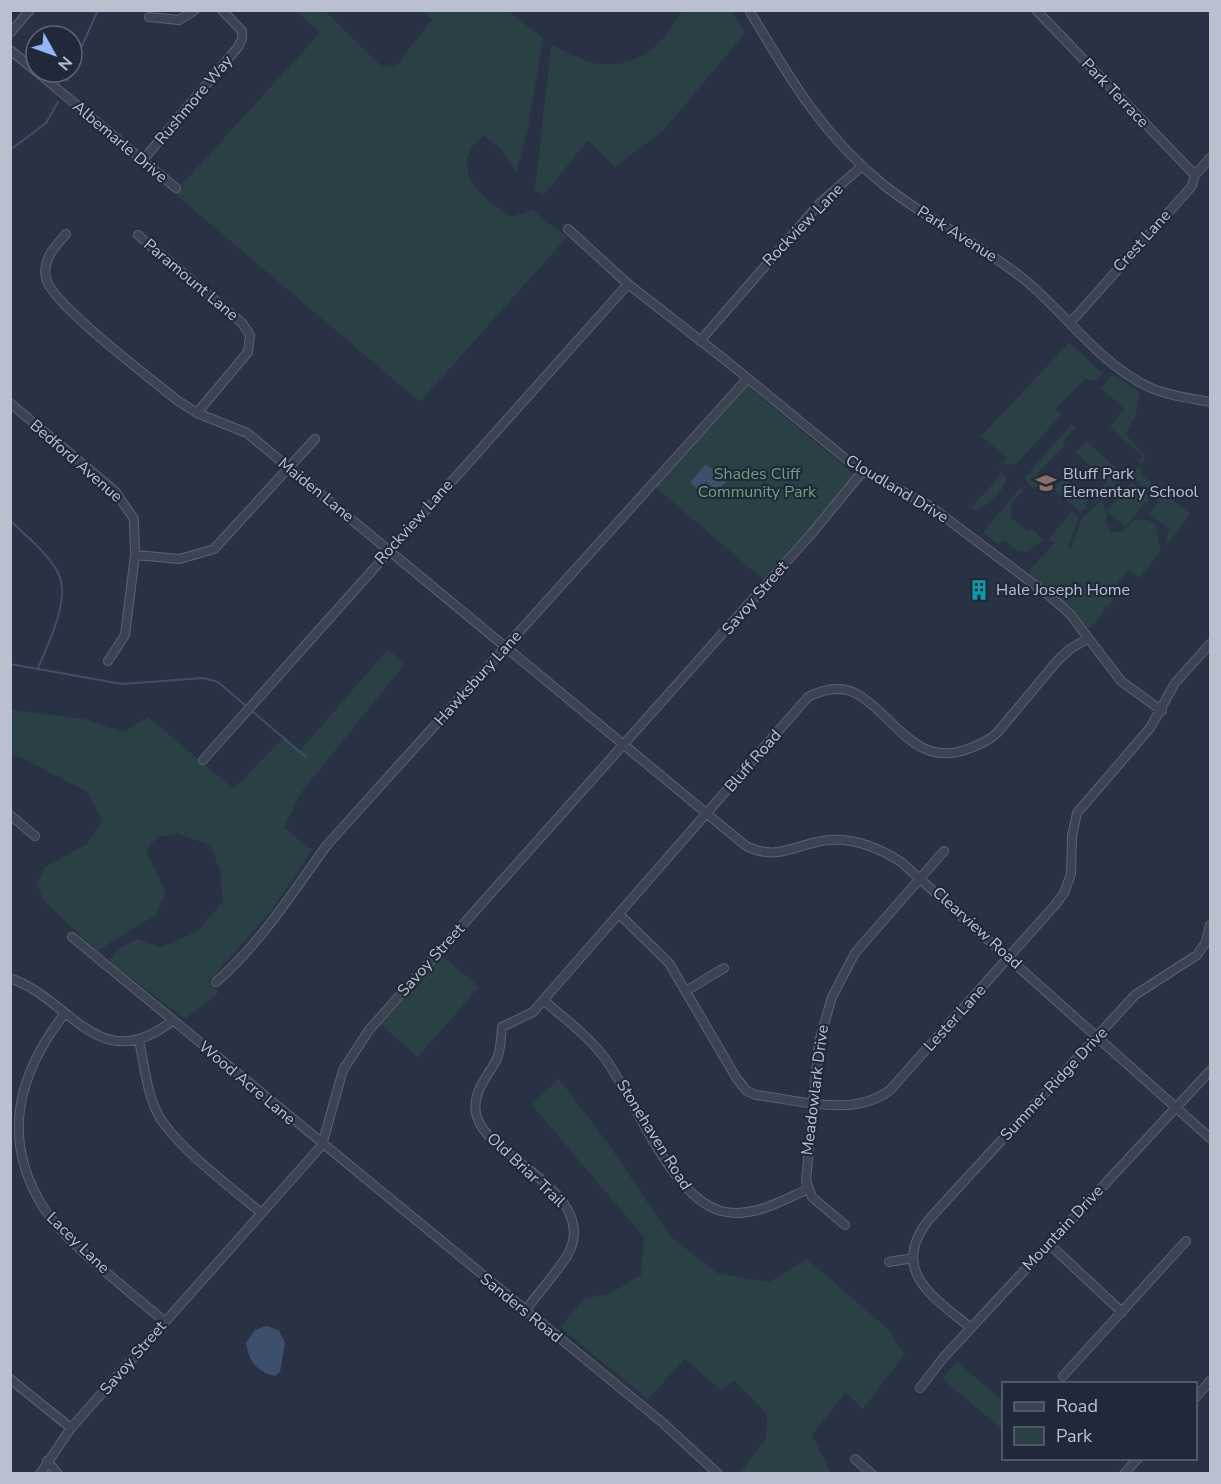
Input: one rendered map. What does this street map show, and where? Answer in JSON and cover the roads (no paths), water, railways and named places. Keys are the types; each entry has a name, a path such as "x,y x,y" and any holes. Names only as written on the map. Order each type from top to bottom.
{"street":[{"path":"10,33 30,10"},
{"path":"149,17 179,20 195,10"},
{"name":"Rushmore Way","path":"143,160 242,39 238,25 222,10"},
{"name":"Park Avenue","path":"749,10 815,117 862,166 911,205 989,252 1026,281 1115,365 1140,382 1167,394 1210,402"},
{"name":"Park Terrace","path":"1036,10 1195,175"},
{"name":"Albemarle Drive","path":"10,50 24,61"},
{"name":"Albemarle Drive","path":"51,84 176,188"},
{"name":"Crest Lane","path":"1071,322 1192,186 1195,175 1210,158"},
{"name":"Rockview Lane","path":"700,341 819,204 862,166"},
{"name":"Cloudland Drive","path":"568,229 627,284 863,471 930,506 1052,598 1070,614 1121,681 1162,711"},
{"name":"Maiden Lane","path":"66,234 53,249 46,264 45,277 54,294 178,401 197,413 247,433 623,744"},
{"name":"Paramount Lane","path":"138,235 242,323 250,335 248,352 197,413"},
{"name":"Rockview Lane","path":"203,760 627,284"},
{"name":"Hawksbury Lane","path":"216,982 235,965 270,926 327,845 747,379"},
{"name":"Bedford Avenue","path":"10,403 115,491 129,507 134,519 135,555 125,635 108,661"},
{"path":"135,555 180,559 214,549 315,438"},
{"name":"Savoy Street","path":"40,1473 71,1428 322,1145 338,1082 358,1044 812,533 863,471"},
{"name":"Bluff Road","path":"480,1087 498,1058 502,1027 532,1012 808,697 836,688 856,694 917,747 936,754 956,753 987,741 997,733 1058,660 1070,649 1087,639"},
{"name":"Lester Lane","path":"620,914 669,963 742,1088 756,1095 854,1106 879,1099 890,1090 1055,905 1069,883 1073,862 1072,836 1077,813 1150,728 1162,711 1175,683 1210,644"},
{"name":"Clearview Road","path":"623,744 746,846 777,854 820,841 850,840 887,852 920,878 1210,1138"},
{"path":"10,815 35,836"},
{"name":"Meadowlark Drive","path":"808,1190 805,1174 823,1019 842,974 855,953 944,851"},
{"name":"Summer Ridge Drive","path":"913,1258 916,1237 922,1227 1145,987 1197,955 1206,942 1210,925"},
{"name":"Wood Acre Lane","path":"72,937 322,1145"},
{"path":"686,991 724,968"},
{"path":"10,978 27,986 98,1036 113,1041 139,1041 172,1021"},
{"name":"Stonehaven Road","path":"543,1000 595,1045 678,1179 703,1203 722,1211 757,1210 808,1190"},
{"name":"Lacey Lane","path":"65,1013 44,1040 24,1082 18,1113 23,1164 36,1196 55,1223 165,1322"},
{"path":"139,1041 150,1093 161,1120 179,1141 261,1214"},
{"name":"Mountain Drive","path":"920,1388 930,1372 1210,1071"},
{"name":"Old Briar Trail","path":"480,1087 475,1106 479,1123 489,1137 561,1198 573,1222 573,1238 567,1255 525,1311"},
{"name":"Sanders Road","path":"322,1145 663,1423 718,1473"},
{"path":"808,1190 820,1204 845,1225"},
{"path":"1064,1376 1186,1241"},
{"path":"1049,1244 1122,1312"},
{"path":"889,1262 913,1258 924,1289 971,1328"},
{"path":"10,1379 71,1428"},
{"path":"1197,1396 1210,1381"},
{"path":"855,1459 872,1473"},
{"path":"1124,1473 1136,1460"},
{"path":"47,1461 58,1473"}],"water":[{"path":"706,464 727,481 717,492 706,482 698,490 690,482"},
{"path":"266,1326 279,1330 285,1343 280,1372 275,1376 258,1369 249,1355 246,1343 255,1330"}],"waterway":[{"path":"84,41 98,10"},
{"path":"10,150 46,123 58,102"},
{"path":"10,520 50,560 62,585 60,609 38,668"},
{"path":"10,664 122,684 203,678 218,682 245,705"},
{"path":"252,711 306,757"}],"place":[{"name":"Bluff Park Elementary School","path":"1046,483"},
{"name":"Hale Joseph Home","path":"979,590"}],"park label":[{"name":"Shades Cliff Community Park","path":"757,483"}]}
